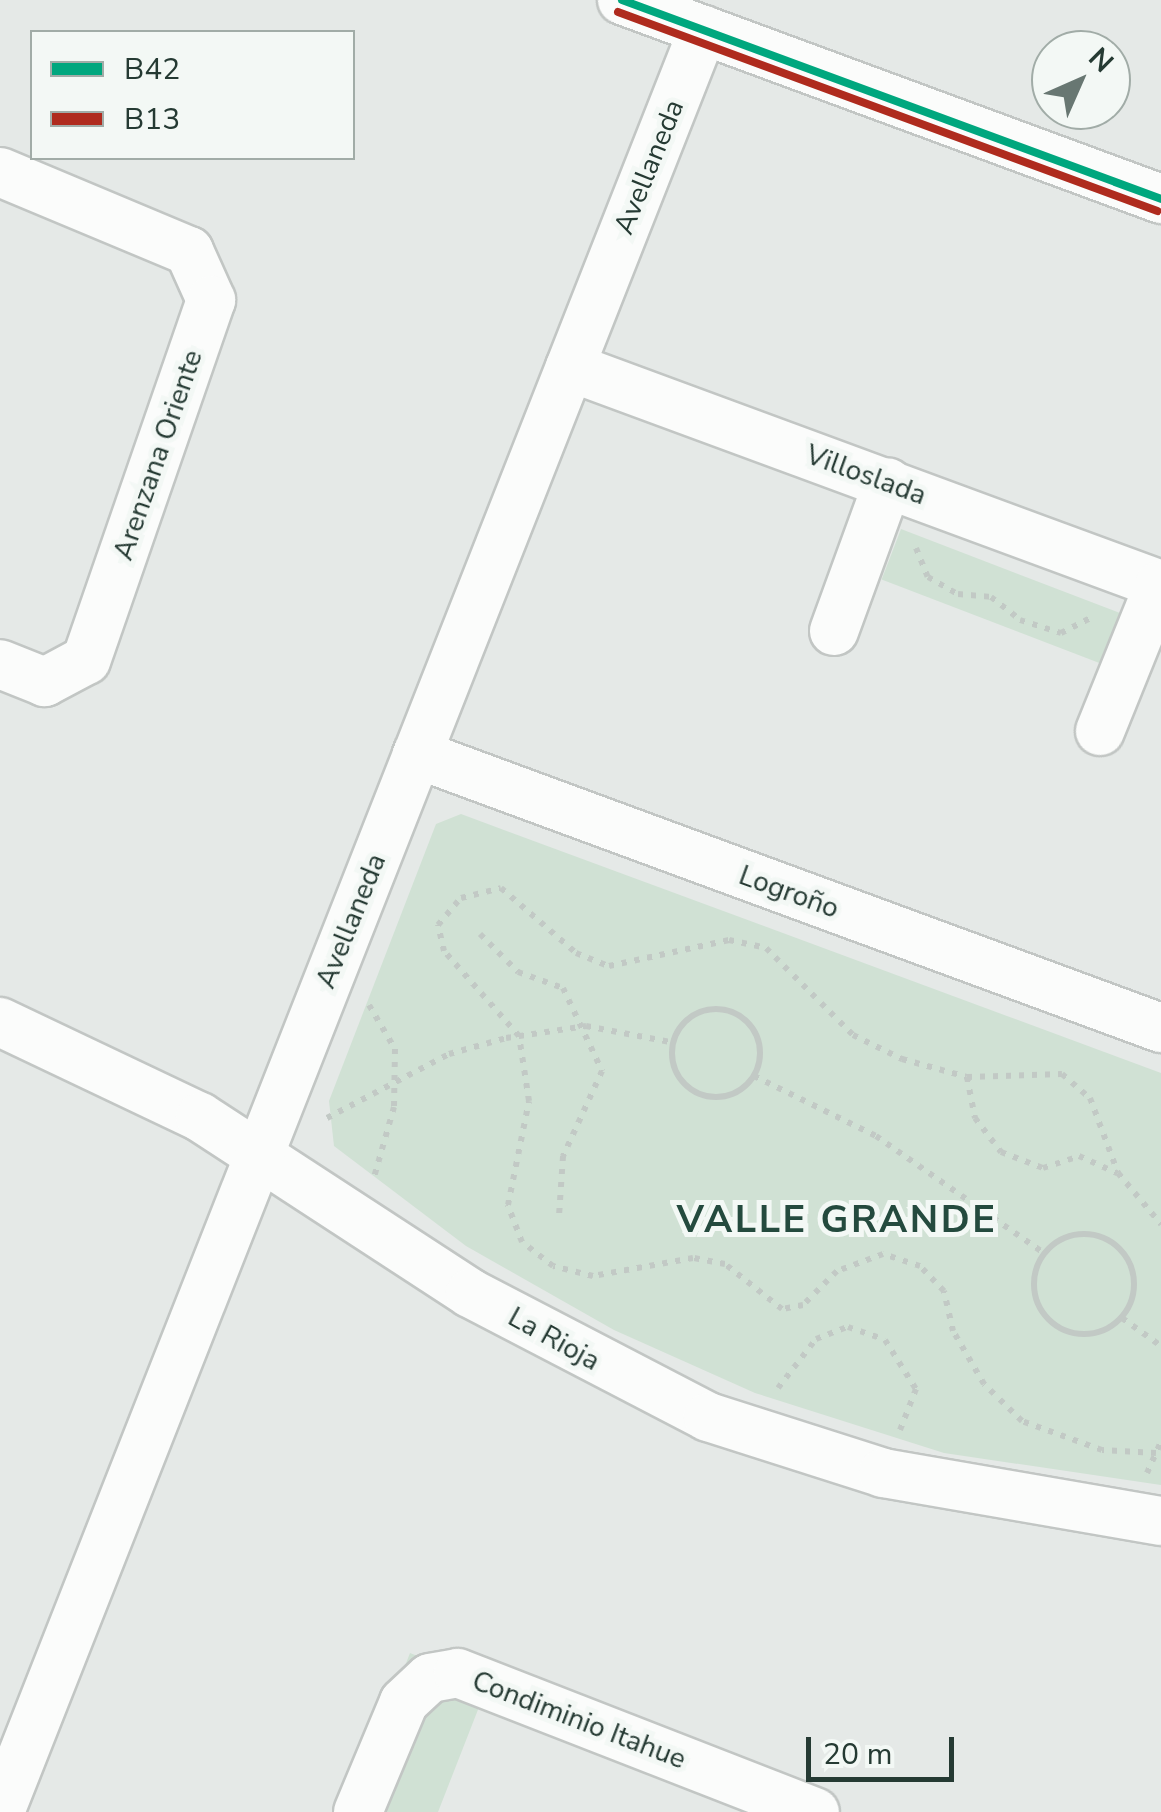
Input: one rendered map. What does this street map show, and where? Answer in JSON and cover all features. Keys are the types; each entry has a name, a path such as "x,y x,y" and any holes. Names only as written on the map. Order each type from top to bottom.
{"street":[{"path":"622,0 1161,199"},
{"name":"Avellaneda","path":"0,1812 703,30"},
{"name":"Arenzana Oriente","path":"0,172 189,250 212,300 86,660 44,682 0,664"},
{"name":"Villoslada","path":"570,366 1160,585"},
{"path":"834,631 888,483"},
{"path":"1100,731 1160,585"},
{"name":"Logroño","path":"417,754 1161,1028"},
{"name":"La Rioja","path":"0,1022 260,1153 534,1329 749,1432 883,1473 1161,1521"},
{"name":"Condiminio Itahue","path":"358,1812 404,1702 430,1678 458,1673 816,1812"}],"path":[{"path":"888,483 928,577 958,594 991,597 1020,620 1061,633 1160,585"},
{"path":"1156,1453 1102,1450 1022,1421 984,1384 952,1331 944,1291 920,1266 883,1254 837,1271 803,1305 782,1308 725,1264 693,1258 593,1276 553,1266 522,1242 508,1205 530,1100 519,1036 444,951 438,925 461,898 501,888 576,953 609,966 729,940 766,948 853,1035 967,1076 1062,1074 1090,1098 1118,1174 1161,1224"},
{"path":"480,934 518,972 563,988 586,1026 602,1071 563,1156 559,1216"},
{"path":"332,969 377,1013 395,1049 394,1082 361,1220"},
{"path":"731,1012 755,1032 754,1076 739,1091 702,1096 675,1070 675,1043 699,1013 731,1012"},
{"path":"260,1153 448,1054 519,1036 586,1026 675,1043"},
{"path":"754,1076 876,1136 1044,1253"},
{"path":"967,1076 975,1118 1001,1152 1043,1168 1080,1156 1118,1174"},
{"path":"1073,1234 1115,1244 1134,1277 1122,1318 1086,1334 1054,1325 1035,1297 1044,1253 1073,1234"},
{"path":"1122,1318 1161,1346"},
{"path":"749,1432 796,1360 848,1328 885,1340 916,1389 883,1473"}],"green space":[{"path":"901,529 1121,614 1102,664 882,579"},
{"path":"461,814 1161,1073 1161,1485 944,1453 755,1393 614,1330 466,1246 334,1146 329,1101 436,824"},
{"path":"410,1653 488,1684 438,1812 349,1812"}],"transit line":[{"name":"B42","path":"622,0 1161,199"},
{"name":"B13","path":"618,12 1157,211"}],"district":[{"name":"VALLE GRANDE","path":"837,1220"}]}
